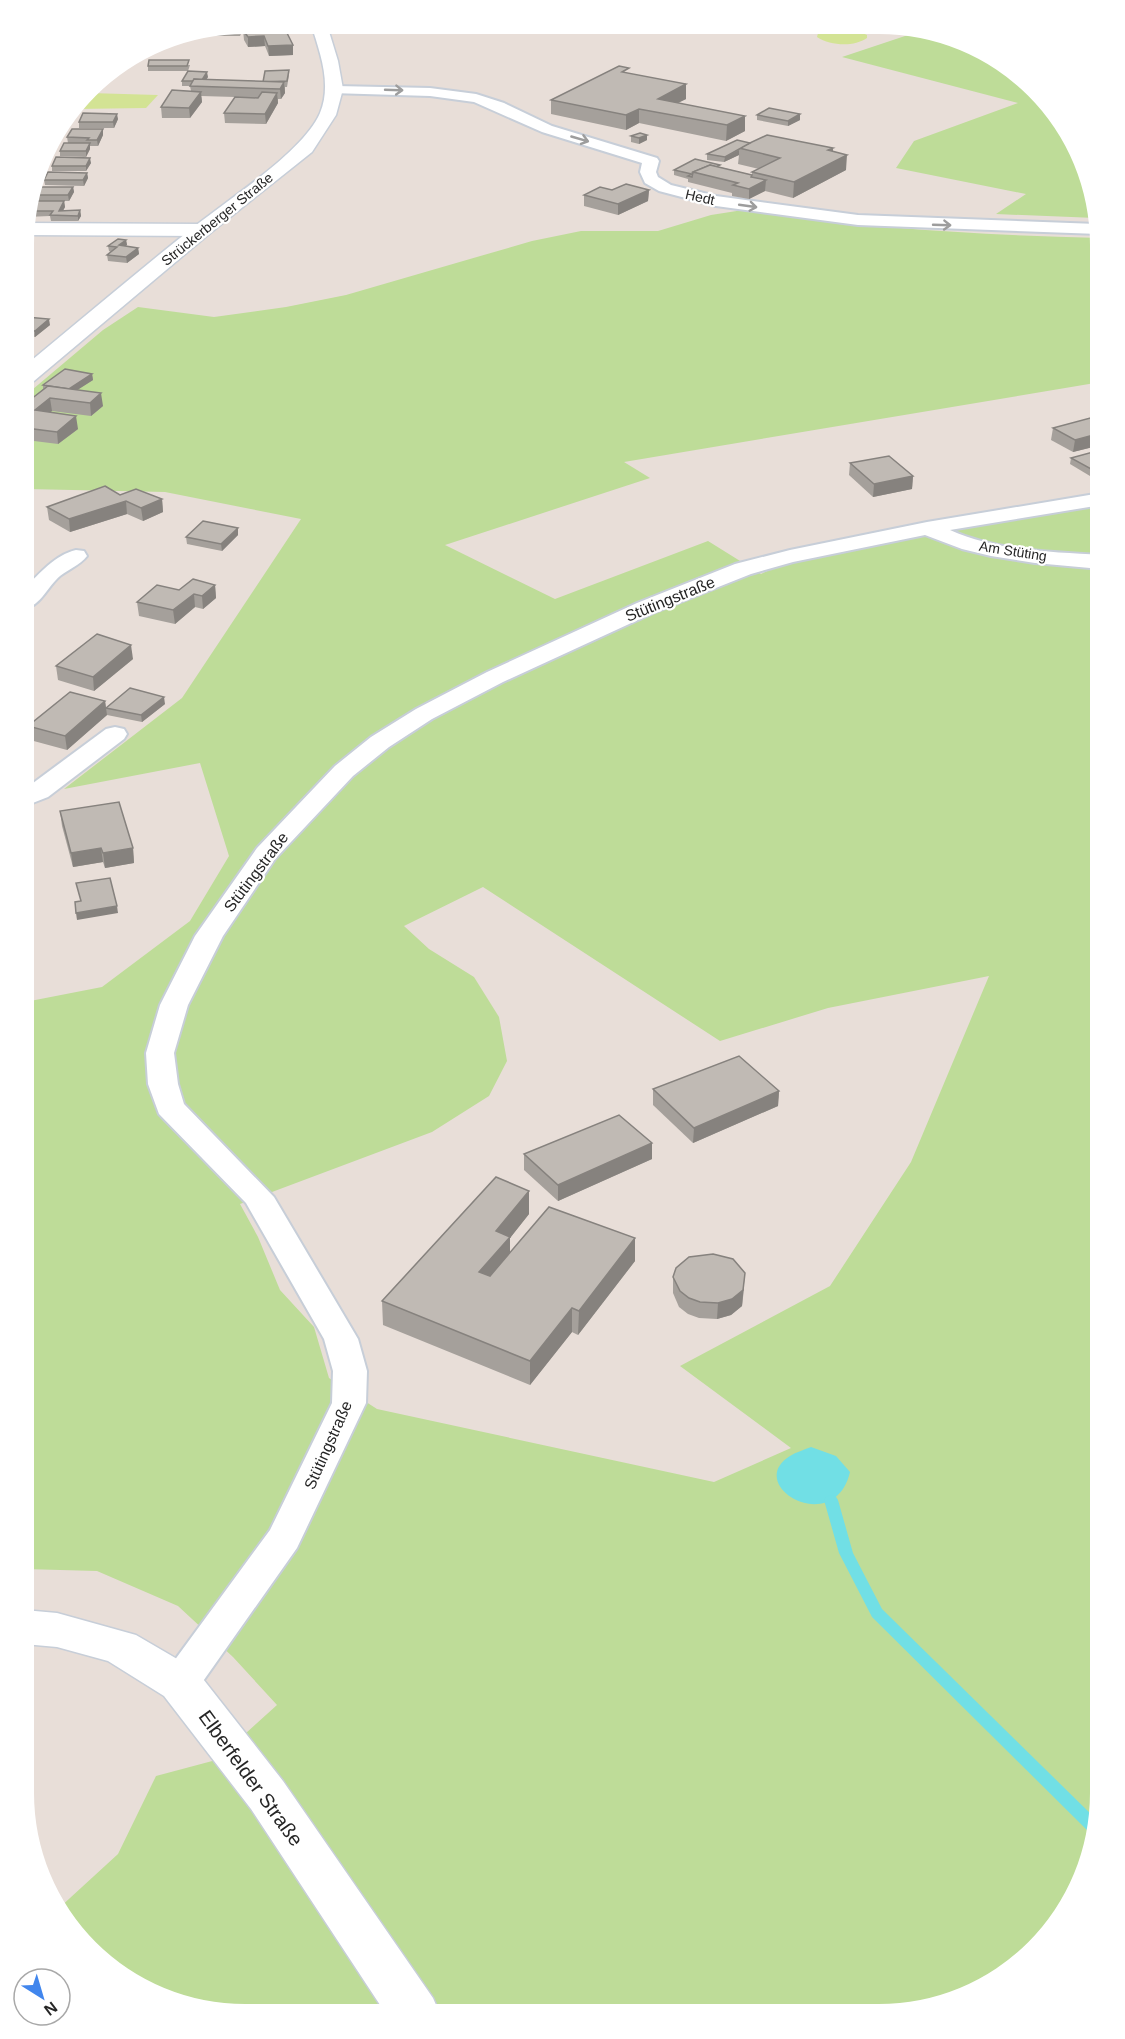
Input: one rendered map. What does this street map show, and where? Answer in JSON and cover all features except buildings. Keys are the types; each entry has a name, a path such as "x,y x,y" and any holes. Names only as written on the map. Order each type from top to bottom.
{"main road":[{"path":"322,35 336,90"},
{"name":"Strückerberger Straße","path":"34,369 202,230 306,148 319,132 334,106 336,90"},
{"path":"35,229 202,230"},
{"name":"Elberfelder Straße","path":"34,1628 57,1630 121,1647 180,1683 267,1795 408,2004"}],"street":[{"name":"Hedt","path":"336,90 430,92 476,98 499,106 547,129 651,161 648,172 651,180 665,188 716,201 858,220 1090,229"},
{"name":"Stütingstraße","path":"180,1683 284,1538 349,1403 353,1380 351,1361 342,1339 258,1197 170,1107 163,1084 160,1053 174,1005 209,936 266,854 328,788 380,742 424,714 495,677 645,608 743,569 790,556 927,528 1090,500"},
{"name":"Am Stüting","path":"927,528 946,538 1023,555 1090,561"},
{"path":"34,592 52,572 76,556"},
{"path":"34,794 115,734"}],"green space":[{"path":"818,34 867,35 867,38 862,41 842,44 817,37"},
{"path":"907,36 947,46 973,56 997,70 1029,96 1055,128 1069,152 1079,178 1089,218 996,214 1026,194 896,168 914,141 1018,103 842,57"},
{"path":"99,93 158,95 146,108 85,109"},
{"path":"743,210 832,222 921,230 1090,238 1090,384 624,462 650,478 445,545 555,599 708,541 761,574 790,560 1090,505 1090,1807 1083,1848 1069,1887 1055,1911 1019,1952 997,1969 973,1983 934,1997 907,2003 232,2004 191,1997 152,1983 117,1961 87,1933 65,1903 118,1854 156,1776 216,1760 277,1705 233,1657 178,1606 97,1571 34,1569 34,1000 102,987 190,921 229,856 200,763 64,789 182,698 301,519 165,492 34,489 34,388 103,330 138,307 214,317 286,307 346,295 532,241 581,231 658,231 711,215","holes":["483,887 720,1041 828,1008 989,976 911,1162 830,1286 680,1366 791,1448 714,1482 377,1409 329,1378 314,1327 280,1290 258,1237 240,1204 432,1132 489,1096 507,1061 499,1017 474,977 429,949 404,926"]}],"water":[{"path":"811,1447 836,1456 850,1472 841,1492 827,1502 812,1504 796,1500 784,1491 777,1480 778,1468 790,1456"}],"waterway":[{"path":"831,1500 846,1553 877,1613 1089,1822"}]}
